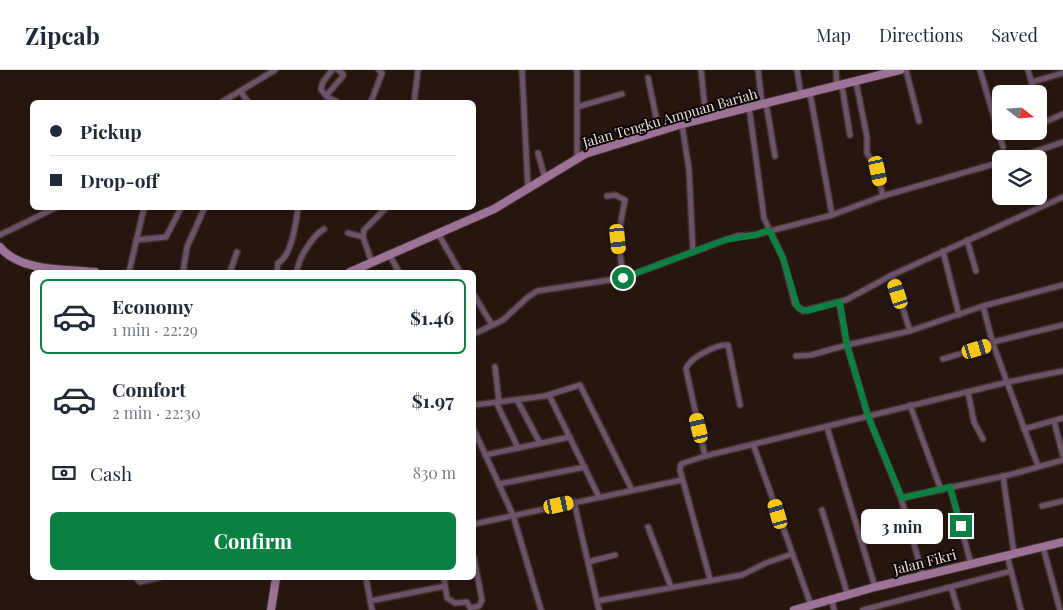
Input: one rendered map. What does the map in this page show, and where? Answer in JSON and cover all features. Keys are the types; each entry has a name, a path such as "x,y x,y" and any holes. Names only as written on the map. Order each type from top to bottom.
{"main road":[{"name":"Jalan Tengku Ampuan Bariah","path":"356,270 494,210 577,158 682,124 856,82 878,73 900,70"},
{"path":"0,247 11,257 31,264 79,270"},
{"name":"Jalan Fikri","path":"794,610 875,587 1063,542"},
{"path":"271,610 276,580"}],"street":[{"path":"226,100 275,70"},
{"path":"332,70 322,85 322,91 333,100"},
{"path":"326,96 343,76 338,70"},
{"path":"372,100 382,74 379,70"},
{"path":"414,100 418,70"},
{"path":"522,70 528,189"},
{"path":"577,70 577,158"},
{"path":"701,70 706,118"},
{"path":"758,70 775,156"},
{"path":"797,70 805,94 832,215"},
{"path":"836,70 850,135"},
{"path":"906,70 919,121"},
{"path":"980,70 1003,147"},
{"path":"1028,70 1033,85"},
{"path":"1032,82 1063,73"},
{"path":"648,78 659,131"},
{"path":"856,82 867,138 867,153 878,171 883,196"},
{"path":"241,92 247,100"},
{"path":"578,107 622,94"},
{"path":"749,107 764,218 783,258 798,308 807,311 840,302 892,275 1062,197 1063,205"},
{"path":"1048,121 1063,114"},
{"path":"682,124 689,170 688,193 693,252"},
{"path":"1039,150 1063,142"},
{"path":"538,153 545,178"},
{"path":"476,333 503,320 537,291 623,278 725,240 755,235 832,215 883,196 992,165"},
{"path":"607,196 615,196 625,200 618,236 623,278"},
{"path":"0,236 52,210"},
{"path":"128,270 144,210"},
{"path":"136,240 166,237 180,210"},
{"path":"182,270 187,247 204,210"},
{"path":"276,270 278,263 284,260 296,228 298,210"},
{"path":"372,263 363,237 367,226 384,210"},
{"path":"299,270 304,254 316,234 324,229"},
{"path":"348,233 363,237"},
{"path":"438,235 459,270"},
{"path":"967,240 976,271"},
{"path":"943,251 959,314"},
{"path":"231,270 237,252"},
{"path":"390,256 397,270"},
{"path":"892,275 910,332"},
{"path":"796,356 811,355 847,345 910,332 983,306 1063,285"},
{"path":"476,298 492,324"},
{"path":"840,302 847,345 868,416 902,498 923,576"},
{"path":"983,306 993,343 1038,466"},
{"path":"943,360 993,343 1063,324"},
{"path":"705,456 686,369 689,362 721,345 728,345 740,405"},
{"path":"495,367 497,402 518,448"},
{"path":"710,580 682,480 681,464 705,456 828,427 910,405 1063,371"},
{"path":"476,405 550,395 574,385 581,387 632,490"},
{"path":"968,392 974,422 983,439"},
{"path":"550,395 599,497"},
{"path":"517,400 540,443"},
{"path":"910,405 941,490"},
{"path":"1024,429 1063,418"},
{"path":"1054,421 1063,456"},
{"path":"828,427 875,587"},
{"path":"476,435 513,514 541,610"},
{"path":"485,455 570,437"},
{"path":"753,444 812,605"},
{"path":"902,498 1003,476 1063,460"},
{"path":"499,484 585,467"},
{"path":"1003,476 1011,571 1021,610"},
{"path":"476,523 513,514 682,480"},
{"path":"950,487 971,564"},
{"path":"1042,506 1063,500"},
{"path":"574,502 600,610"},
{"path":"822,510 848,596"},
{"path":"648,527 671,587"},
{"path":"1043,546 1060,610"},
{"path":"597,600 744,575 766,563 792,554"},
{"path":"588,562 615,555"},
{"path":"444,580 446,594 450,602 467,602 471,609 479,606 482,600 476,568"},
{"path":"866,610 1011,571"},
{"path":"366,580 372,610"},
{"path":"370,601 445,586"},
{"path":"952,587 958,610"},
{"path":"832,600 834,610"}],"route":[{"path":"623,278 725,240 738,236 755,235 769,230 783,258 795,304 798,308 807,311 840,302 847,345 868,416 902,498 950,487 961,526"}]}
